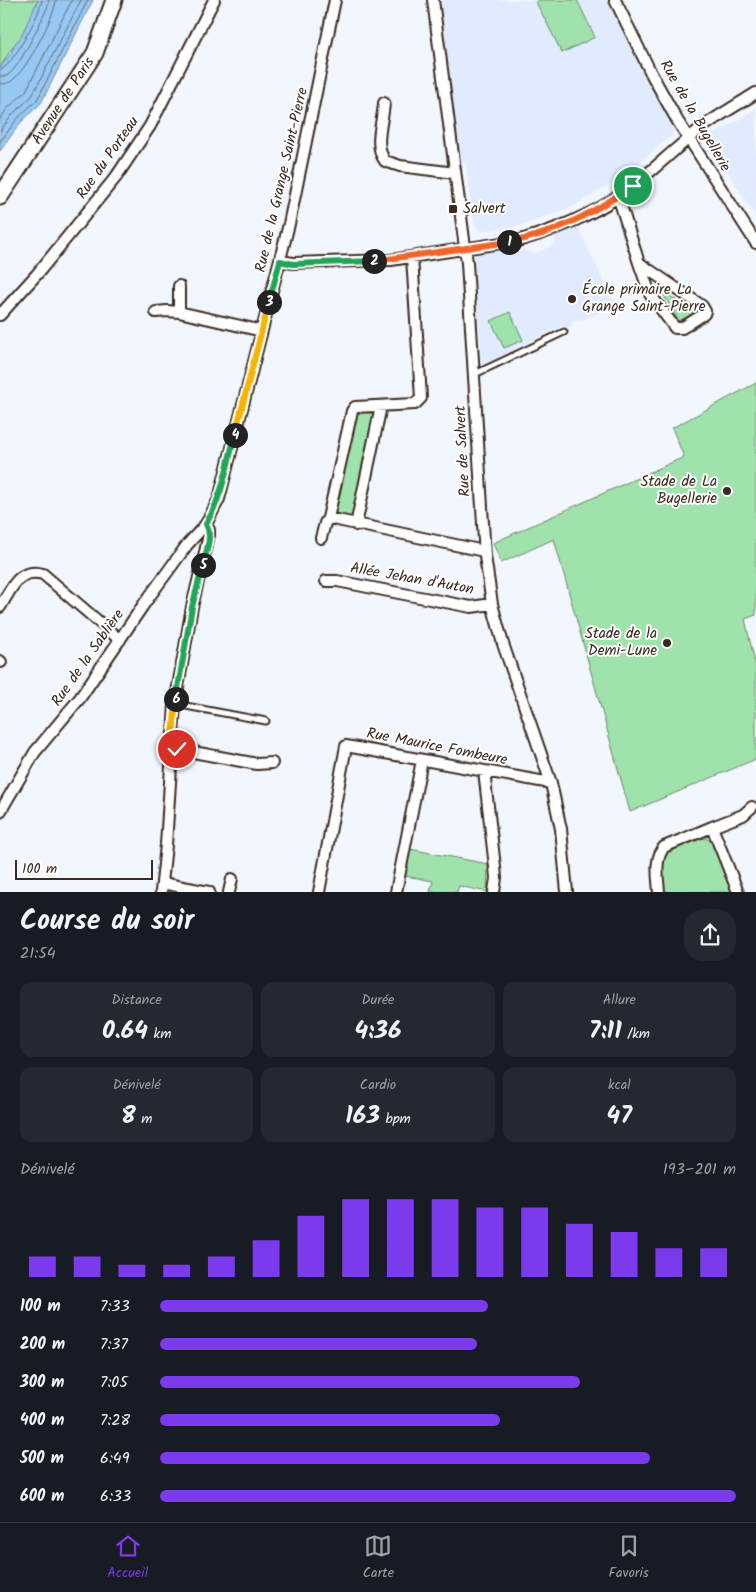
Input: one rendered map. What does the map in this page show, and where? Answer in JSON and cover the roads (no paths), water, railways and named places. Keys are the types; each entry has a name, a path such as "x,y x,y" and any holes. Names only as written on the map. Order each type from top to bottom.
{"main road":[{"name":"Avenue de Paris","path":"0,197 96,53 114,0"}],"street":[{"name":"Rue du Porteau","path":"0,315 116,177 150,126 214,0"},
{"name":"Rue de Salvert","path":"433,0 465,248 484,552 492,604 506,653 551,783 561,829 566,892"},
{"name":"Rue de la Bugellerie","path":"616,0 652,75 688,139 756,243"},
{"name":"Rue de la Grange Saint-Pierre","path":"162,888 175,704 192,607 209,536 206,524 221,492 280,261 333,17 332,1"},
{"path":"280,261 293,264 361,262 412,257 521,240 539,234 580,219 618,196 633,186 704,126 756,93"},
{"path":"384,103 379,150 385,161 400,166 455,173"},
{"path":"618,196 639,263 650,294 674,328 682,328 704,314 705,311 702,306 639,263"},
{"path":"321,538 328,518 352,411 355,407 415,404 420,398 412,257"},
{"path":"179,286 180,312"},
{"path":"156,312 180,312 262,331"},
{"path":"356,525 381,406"},
{"path":"328,518 484,552"},
{"name":"Rue de la Sablière","path":"0,810 35,752 80,698 187,545 206,524"},
{"path":"0,607 20,577 28,572 43,574 120,640"},
{"name":"Allée Jehan d'Auton","path":"326,581 337,581 471,606 492,604"},
{"name":"Rue Maurice Fombeure","path":"318,892 346,746 551,783"},
{"path":"172,748 257,764 272,763"},
{"path":"396,892 422,760"},
{"path":"484,772 496,878 494,892"},
{"path":"659,892 657,863 659,853 664,847 742,815 752,808"},
{"path":"712,828 738,892"},
{"path":"229,892 232,879"},
{"path":"162,888 209,892"}],"lane":[{"path":"474,374 564,332"},
{"path":"175,704 266,721"}],"water":[{"path":"38,0 93,0 41,103 21,122 0,151 0,68 11,53 16,42 20,39"}],"place":[{"name":"Salvert","path":"453,209"},
{"name":"École primaire La Grange Saint-Pierre","path":"572,299"},
{"name":"Stade de La Bugellerie","path":"727,491"},
{"name":"Stade de la Demi-Lune","path":"667,643"}]}
